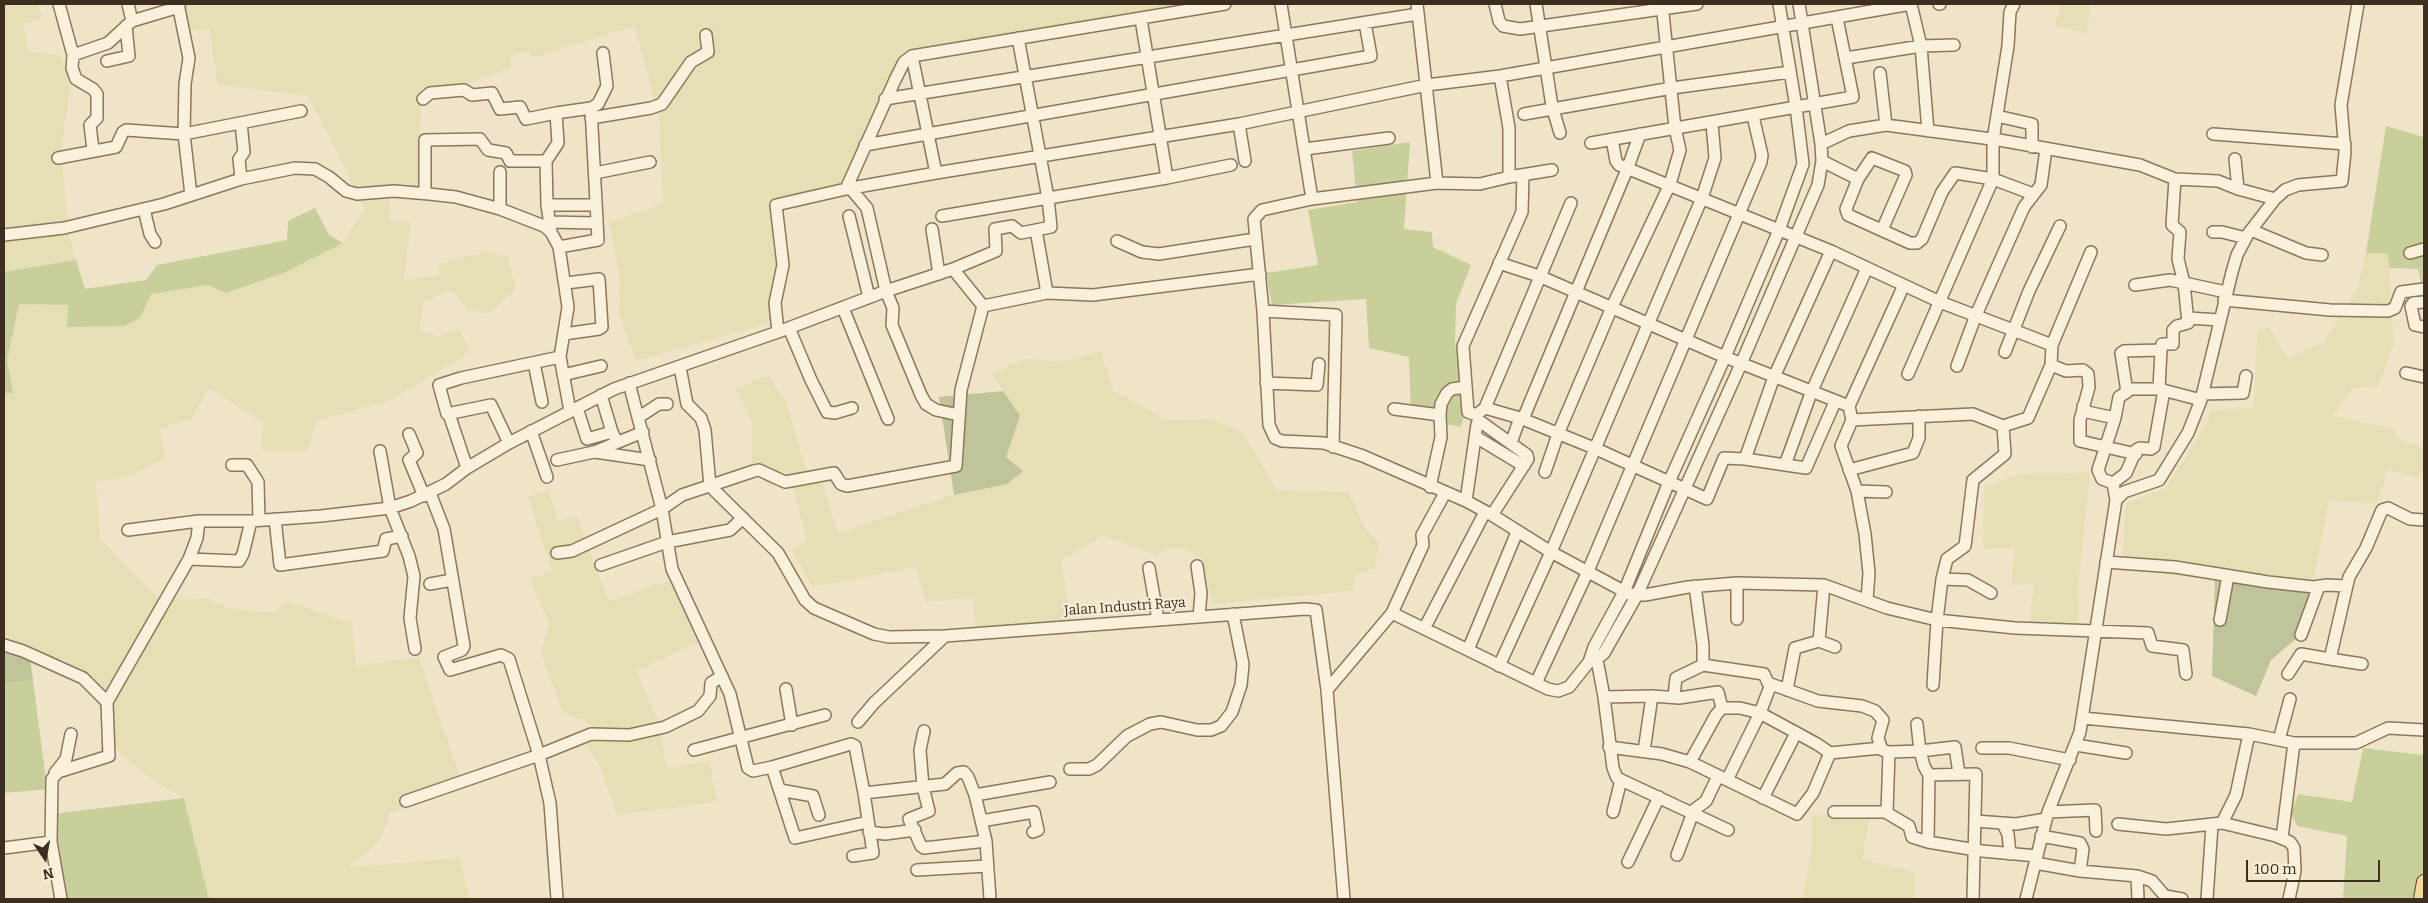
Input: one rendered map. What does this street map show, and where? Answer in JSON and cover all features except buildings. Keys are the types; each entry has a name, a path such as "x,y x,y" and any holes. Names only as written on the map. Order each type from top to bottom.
{"main road":[{"path":"2422,899 2424,882"}],"street":[{"path":"59,4 73,55 72,68 76,79 93,89 97,94 97,118 90,125 93,150"},
{"path":"107,62 129,56 128,4"},
{"path":"848,189 885,99 904,62 912,56 1225,4"},
{"path":"1281,4 1312,200"},
{"path":"1495,4 1499,21 1503,26 1520,29 1662,6 1697,4"},
{"path":"1536,4 1546,68 1560,133"},
{"path":"1728,830 1621,780 1614,774 1604,697 1593,661 1594,647 1624,592 1669,482 1779,230 1799,178 1803,157 1779,4"},
{"path":"1392,613 1425,627 1499,666 1548,689 1558,690 1569,687 1593,661 1604,653 1637,595 1686,489 1817,185 1822,162 1821,144 1799,4"},
{"path":"852,408 835,413 827,412 784,330 775,303 783,265 776,205 848,189 1239,124 1299,110 1427,86 1500,76 1783,28 1911,4 1921,46 1928,131"},
{"path":"1908,374 1993,179 1993,140 2008,46 2010,12 2014,4"},
{"path":"2116,500 2124,492 2156,482 2162,476 2188,433 2202,397 2219,320 2237,255 2248,234 2275,199 2285,190 2298,185 2342,181 2344,144 2341,105 2358,4"},
{"path":"73,55 108,43 129,24 178,6 189,58 185,84 184,134 191,195"},
{"path":"1545,472 1558,434 1612,307 1670,184 1680,150 1675,128 1668,47 1662,6"},
{"path":"885,99 1365,23 1418,9 1437,183"},
{"path":"1141,18 1167,178"},
{"path":"1591,142 1753,116 1853,97 1837,18"},
{"path":"865,145 1371,56 1365,23"},
{"path":"423,99 430,92 464,90 472,95 492,93 496,97 498,107 503,109 520,107 526,119 556,113 591,113 651,108 662,104 691,62 708,52 706,35"},
{"path":"128,530 199,521 275,519 390,508 427,494 509,443 600,395 629,383 680,367 844,308 886,290 953,269 996,251 995,229 1012,226 1020,233 1051,227 1048,198 1018,38"},
{"path":"1846,58 1921,46 1954,45"},
{"path":"559,247 598,240 591,113 606,90 602,53"},
{"path":"912,56 936,174"},
{"path":"1524,114 1672,88 1790,72"},
{"path":"1880,73 1886,125"},
{"path":"1500,76 1508,128 1509,177"},
{"path":"58,158 118,146 123,132 126,130 184,134 301,111"},
{"path":"556,113 558,143 546,161 547,205 550,227 559,247 566,283 568,316 560,357 563,375 573,410 586,439 615,437 643,432"},
{"path":"1536,683 1588,571 1634,465 1740,214 1762,157 1753,116"},
{"path":"1997,116 2032,124 2032,147"},
{"path":"241,123 244,152 239,159 241,180"},
{"path":"1499,666 1551,552 1702,198 1715,158 1712,123"},
{"path":"1239,124 1245,161"},
{"path":"1821,144 1858,128 1886,125 1993,140 2140,165 2175,179 2218,181 2238,189 2275,199"},
{"path":"1511,443 1628,167 1640,134"},
{"path":"2213,134 2344,144"},
{"path":"1305,149 1389,138"},
{"path":"427,193 425,140 480,139 488,150 505,152 510,161 546,161"},
{"path":"1612,139 1617,163 1831,251 1940,302 2052,345"},
{"path":"1957,366 1976,315 2024,206 2040,185 2046,149"},
{"path":"1882,230 1906,173 1903,168 1873,153 1858,179 1847,212 1882,230 1910,243 1920,242 1952,175 1959,172 1993,179 2033,194"},
{"path":"2235,159 2238,189"},
{"path":"595,173 650,162"},
{"path":"1822,162 1858,179"},
{"path":"942,216 1167,178 1231,164"},
{"path":"4,235 64,228 144,209 284,169 302,168 315,169 330,177 346,191 357,194 394,191 456,197 500,209 550,227 596,223"},
{"path":"1552,170 1480,184 1437,183 1312,200 1262,210 1254,219 1255,239 1263,311 1269,425 1275,438 1282,441 1315,442 1363,456 1430,487 1466,501 1551,552 1624,592 1637,595 1695,586 1737,584 1824,585 1887,608 1937,620 2015,628 2147,632 2150,634 2152,646 2182,649 2186,674"},
{"path":"500,172 500,209"},
{"path":"1523,175 1522,212 1463,346 1467,408 1470,414 1476,415 1485,408 1571,203"},
{"path":"1799,178 1817,185"},
{"path":"2113,483 2126,473 2138,448 2151,449 2154,447 2161,390 2162,344 2173,344 2173,330 2177,326 2187,325 2189,318 2178,259 2180,232 2172,225 2175,179"},
{"path":"848,189 867,208 886,290 893,308 892,326 921,396 926,404 936,410 959,415"},
{"path":"547,205 595,205"},
{"path":"144,209 150,234 155,242"},
{"path":"849,216 869,297"},
{"path":"2004,352 2028,291 2060,226"},
{"path":"932,229 938,274"},
{"path":"1036,230 1047,293"},
{"path":"2213,232 2248,234 2306,253 2322,255"},
{"path":"1118,241 1142,252 1159,254 1255,239"},
{"path":"2410,253 2424,249"},
{"path":"1745,459 1774,377 1831,251"},
{"path":"1852,420 1973,414 2003,426 2028,418 2051,366 2052,345 2091,252"},
{"path":"1499,263 1539,276 1741,364 1811,393 1849,406"},
{"path":"1785,464 1811,393 1868,268"},
{"path":"953,269 983,306"},
{"path":"983,306 1047,293 1093,295 1260,274"},
{"path":"564,334 602,327 599,279 566,283"},
{"path":"2135,284 2170,280 2225,296 2330,310 2388,311 2396,308 2401,292 2424,289"},
{"path":"1867,600 1868,554 1857,492 1841,446 1852,420 1849,406 1904,285"},
{"path":"2424,302 2413,303 2411,306 2415,324 2424,327"},
{"path":"556,553 572,551 662,508 682,495 756,470 785,482 834,473 841,484 847,486 956,466 961,390 983,306"},
{"path":"844,308 888,419"},
{"path":"1263,311 1336,315 1333,447"},
{"path":"2189,318 2219,320"},
{"path":"2113,483 2102,479 2098,470 2115,418 2119,396 2126,394 2122,352 2161,350"},
{"path":"467,468 449,414 445,412 439,388 440,384 560,357"},
{"path":"534,363 542,402"},
{"path":"1266,383 1317,385 1319,364"},
{"path":"563,375 601,366"},
{"path":"2051,366 2066,371 2082,370 2088,373 2089,386 2082,406 2080,441 2083,444 2107,446 2136,454"},
{"path":"680,367 687,404 701,418 705,430 710,486"},
{"path":"2406,372 2424,377"},
{"path":"2126,389 2161,390 2202,397 2243,393 2246,376"},
{"path":"629,383 662,508 675,576 734,705 741,738 751,770 772,767 854,744 873,852 853,856"},
{"path":"1430,487 1441,438 1441,404 1447,393 1452,389 1466,387"},
{"path":"600,395 615,437"},
{"path":"1485,408 1521,419 1594,448 1708,499 1724,458 1808,467 1835,402"},
{"path":"639,417 659,404 667,404"},
{"path":"449,414 492,405 509,443"},
{"path":"2082,406 2087,412 2115,418"},
{"path":"1394,409 1440,415"},
{"path":"1849,470 1913,452 1919,438 1919,416"},
{"path":"1425,627 1489,514 1528,459 1527,455 1481,422 1477,424 1466,501"},
{"path":"1933,685 1937,620 1942,579 1947,560 1962,550 1966,542 1973,480 2005,454 2003,426"},
{"path":"531,431 547,477"},
{"path":"410,434 417,454 409,460 444,529 464,646 462,650 445,656 448,668 452,669 501,655 507,656 539,755 550,803 557,899"},
{"path":"594,452 615,437"},
{"path":"1476,437 1524,466"},
{"path":"380,451 390,508 402,536 414,576 410,618 415,649"},
{"path":"557,460 594,452 650,460"},
{"path":"189,559 238,561 243,554 255,520 258,482 247,465 232,465"},
{"path":"2026,899 2047,816 2076,745 2083,718 2116,500 2113,483"},
{"name":"Jalan Industri Raya","path":"710,486 778,553 805,600 814,608 874,634 889,637 945,636 1233,614 1316,610 1327,690 1344,899"},
{"path":"1857,492 1886,492"},
{"path":"1327,690 1392,613 1423,545 1422,535 1444,493"},
{"path":"2330,659 2349,577 2366,548 2382,510 2388,508 2410,518 2424,520"},
{"path":"601,565 667,542 730,530 744,518"},
{"path":"275,519 279,564 281,565 383,551 386,539 402,536"},
{"path":"54,774 109,756 107,702 189,559 197,538 199,521"},
{"path":"1468,650 1517,532"},
{"path":"2106,562 2175,567 2228,576 2320,586 2346,586"},
{"path":"1197,566 1200,617"},
{"path":"1150,568 1158,620"},
{"path":"2220,620 2228,576"},
{"path":"1942,579 1968,580 1991,593"},
{"path":"430,584 452,580"},
{"path":"1737,584 1737,619"},
{"path":"1819,641 1824,585"},
{"path":"1695,586 1703,645 1703,664"},
{"path":"2301,635 2320,586"},
{"path":"1070,769 1089,769 1097,765 1126,736 1150,724 1161,722 1197,730 1211,730 1221,726 1232,712 1241,685 1243,664 1233,614"},
{"path":"858,722 874,703 945,636"},
{"path":"1787,690 1796,648 1819,641 1835,646"},
{"path":"4,646 23,651 84,678 107,702"},
{"path":"2288,674 2301,654 2362,664"},
{"path":"1674,697 1676,678 1703,664 1764,674 1771,684 1787,690 1826,703 1862,706 1875,711 1882,720 1878,738 1885,750 1886,812"},
{"path":"406,801 539,755 591,734 638,733 665,727 690,716 708,700 711,683 722,676"},
{"path":"1676,855 1693,812 1706,801 1723,778 1760,713 1771,684"},
{"path":"786,688 792,725"},
{"path":"1604,697 1674,697 1718,692 1722,708"},
{"path":"1644,751 1652,696"},
{"path":"2279,740 2290,699"},
{"path":"1690,762 1716,715 1722,708 1740,708 1760,713 1830,753 1885,750 1920,751 1955,747 1960,774"},
{"path":"694,750 825,715"},
{"path":"2083,718 2249,734 2294,743 2356,743 2388,728 2424,730"},
{"path":"1917,724 1920,751 1924,766 1929,775 1928,842"},
{"path":"924,731 920,750 923,787 930,811 910,818 924,848 986,841"},
{"path":"1763,798 1796,733"},
{"path":"62,899 51,842 52,779 66,759 71,734"},
{"path":"2207,899 2217,824 2236,795 2249,734"},
{"path":"2282,838 2294,743"},
{"path":"2076,745 2126,753"},
{"path":"1609,747 1662,754 1690,762 1798,814 1813,793 1830,753"},
{"path":"1982,748 2009,748 2070,760"},
{"path":"772,767 796,838 869,827 885,834 915,830"},
{"path":"864,793 947,783 954,775 964,772 975,794 986,841 990,899"},
{"path":"1929,775 1976,774 1973,899"},
{"path":"1613,812 1621,780"},
{"path":"975,794 1050,782"},
{"path":"780,790 812,796 819,815"},
{"path":"1628,862 1659,797"},
{"path":"981,821 1046,810"},
{"path":"1974,821 2003,824 2095,810 2096,830"},
{"path":"1033,832 1038,830 1034,812"},
{"path":"1834,812 1886,812 1910,827 1912,837 1928,842 2010,854 2080,871 2137,876 2152,881 2165,896 2182,899"},
{"path":"2003,824 2008,834 2010,854"},
{"path":"2118,824 2166,829 2217,824 2261,830 2282,838 2290,842 2294,848 2295,871 2289,899"},
{"path":"2041,836 2080,843 2083,849 2080,871"},
{"path":"4,848 51,842"},
{"path":"917,870 987,866"},
{"path":"2137,876 2138,899"}],"shaded area":[{"path":"4,4 38,4 42,17 24,24 28,52 60,55 71,87 61,145 68,233 76,260 4,272"},
{"path":"184,4 1204,4 912,56 901,52 840,190 780,204 788,262 774,287 780,320 636,361 619,314 620,280 609,222 663,204 659,115 634,26 532,58 529,50 510,56 511,68 458,87 421,88 419,190 389,188 390,221 411,221 404,280 440,275 438,264 487,252 508,256 516,289 488,314 468,310 452,290 423,302 420,330 437,336 459,329 471,352 389,401 316,421 308,451 261,451 263,423 209,388 192,418 160,429 165,458 129,476 96,482 100,539 160,600 208,598 227,608 274,613 287,601 352,623 356,666 419,657 463,787 390,813 380,840 349,867 460,858 469,899 209,899 184,798 144,774 119,752 83,671 62,659 30,658 4,653 4,393 13,392 7,360 19,304 69,305 67,326 140,318 150,294 208,284 226,293 286,272 343,243 365,208 308,96 218,85 209,29 189,31"},
{"path":"2061,4 2091,4 2087,33 2055,26"},
{"path":"2366,253 2388,254 2394,343 2378,386 2353,388 2332,416 2396,429 2394,436 2424,449 2424,468 2417,478 2388,469 2377,503 2329,501 2312,588 2121,570 2126,503 2165,489 2207,424 2211,411 2254,407 2257,331 2269,327 2288,359 2324,342 2358,287"},
{"path":"1101,352 1113,390 1167,420 1212,419 1242,432 1277,490 1348,492 1366,530 1379,541 1375,569 1355,574 1353,591 1212,604 1203,559 1178,546 1156,555 1103,536 1061,560 1071,620 975,628 973,598 926,602 916,567 812,587 792,550 807,540 793,486 770,486 752,469 752,423 735,388 769,376 787,404 809,480 823,485 838,533 954,495 1007,484 1006,457 1020,416 992,374 1024,359 1060,361"},
{"path":"2090,472 2078,588 2079,627 2029,624 2034,584 2011,585 2015,547 1983,549 1984,487 2020,474"},
{"path":"548,490 558,520 577,517 609,602 669,580 698,643 636,671 659,722 667,768 709,761 717,802 617,815 601,769 581,734 593,727 582,719 563,713 541,654 549,623 530,579 552,571 528,497"},
{"path":"1870,813 1862,859 1915,872 1914,899 1803,899 1812,846 1812,816"}],"green space":[{"path":"2386,126 2424,137 2424,288 2422,288 2418,269 2389,268 2388,254 2366,253"},
{"path":"1410,142 1404,229 1432,232 1433,247 1471,265 1456,304 1455,344 1466,408 1461,427 1411,417 1409,357 1369,348 1366,299 1272,305 1266,273 1318,265 1308,210 1357,202 1352,151"},
{"path":"315,208 329,235 343,243 286,272 226,293 208,285 151,294 140,318 124,326 67,327 68,305 19,304 7,360 13,393 4,393 4,272 76,260 85,289 146,280 157,265 287,240 288,221"},
{"path":"1003,391 1020,416 1006,457 1023,471 1007,484 954,495 939,397"},
{"path":"2215,579 2312,588 2298,637 2271,660 2256,696 2212,676"},
{"path":"4,653 30,658 33,680 4,683"},
{"path":"33,680 45,773 49,789 4,793 4,683"},
{"path":"2363,748 2424,755 2424,899 2343,899 2347,836 2297,826 2291,814 2298,794 2352,802"},
{"path":"184,798 209,899 61,899 53,814"}]}
